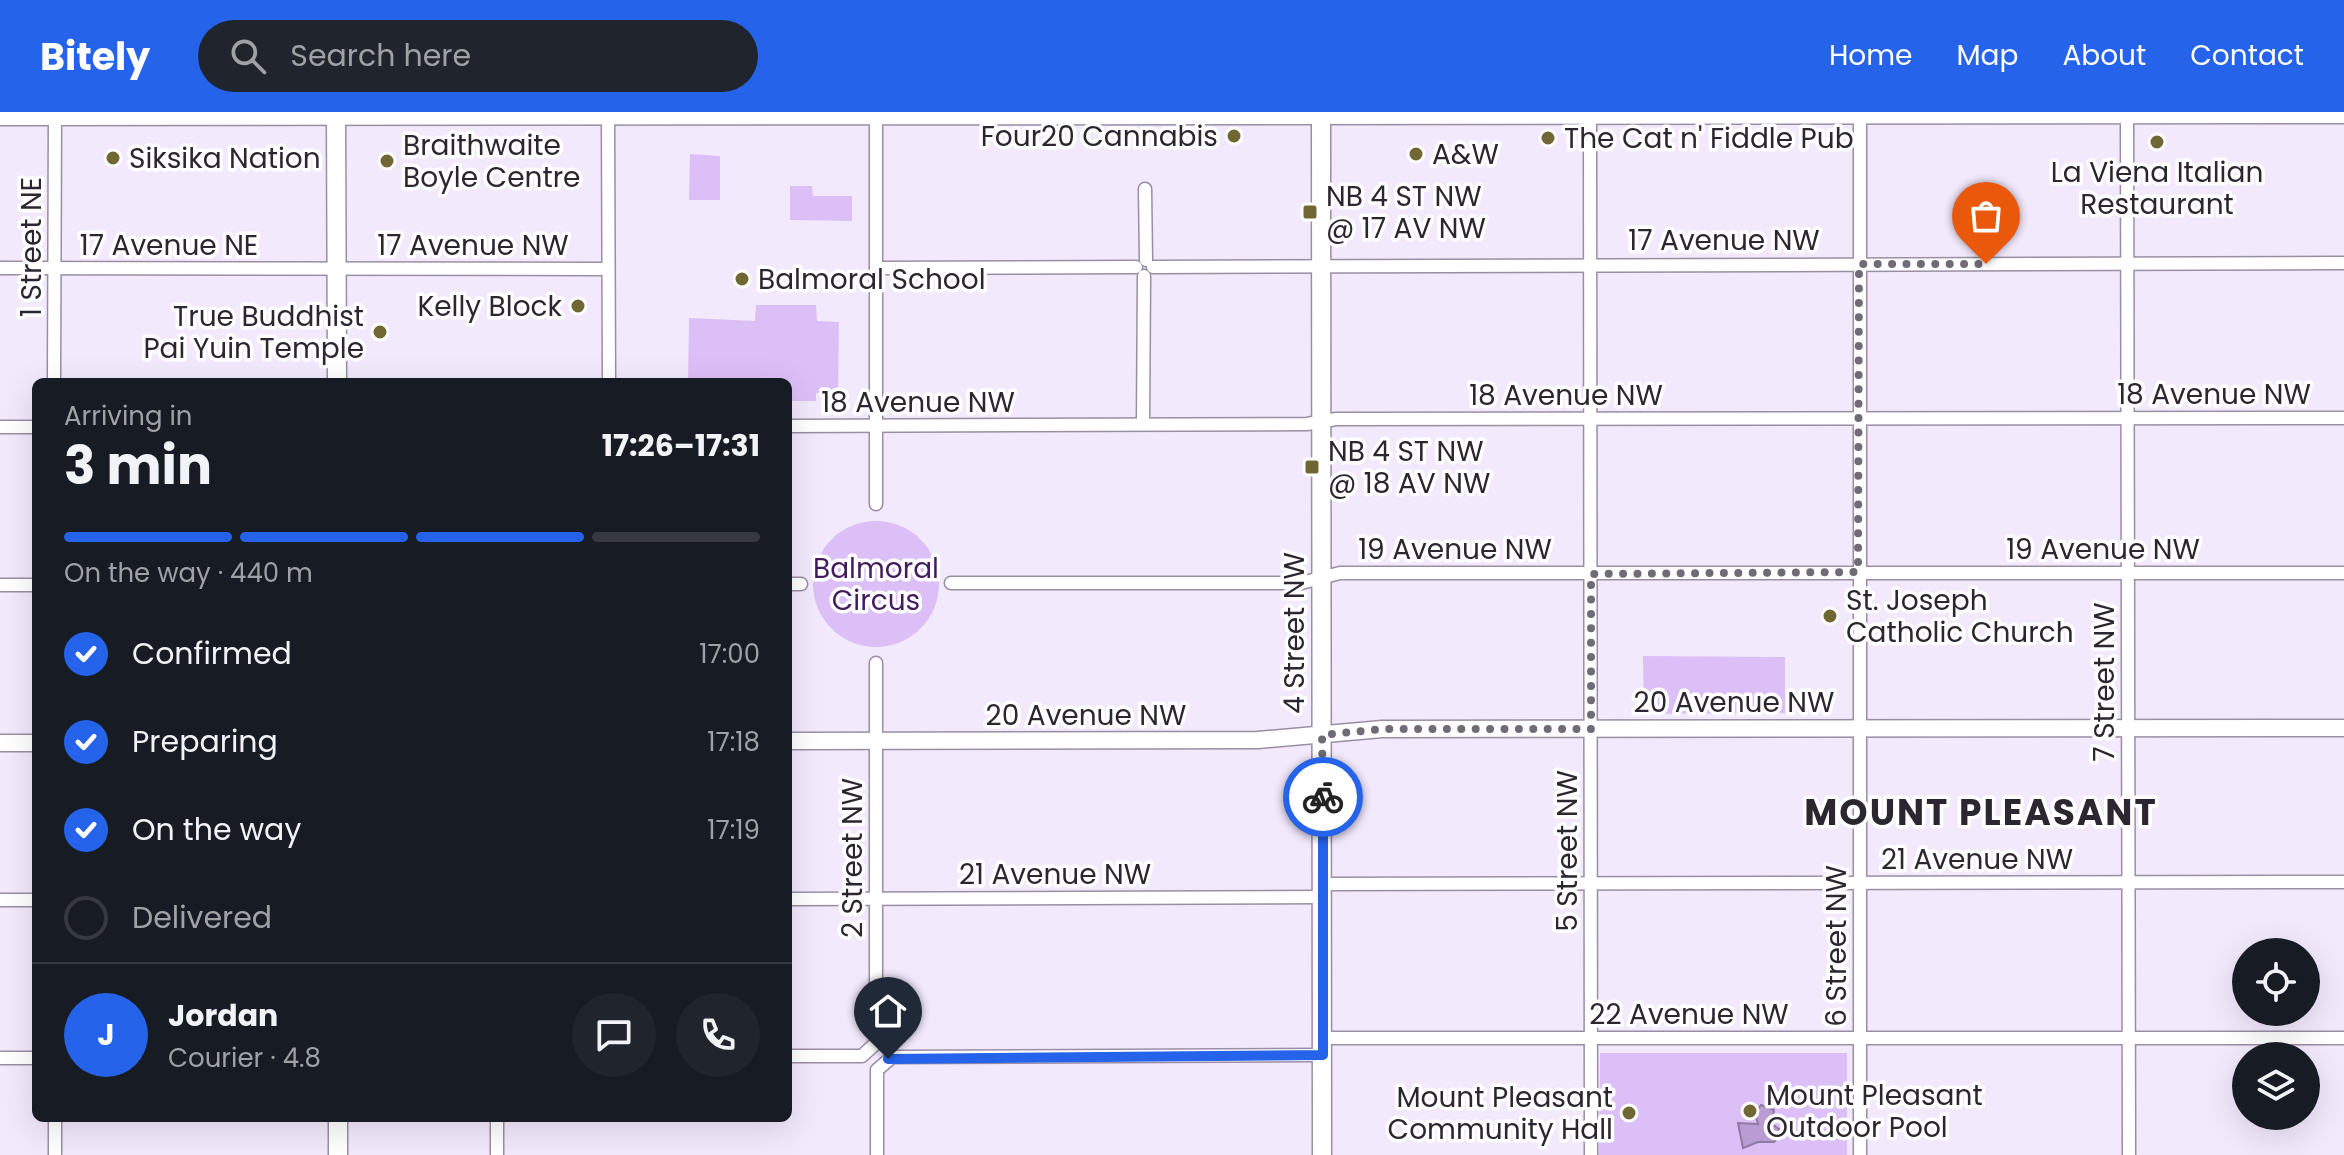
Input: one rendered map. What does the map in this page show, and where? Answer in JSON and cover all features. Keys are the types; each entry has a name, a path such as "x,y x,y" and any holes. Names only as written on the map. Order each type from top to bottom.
{"highway":[{"path":"0,115 608,117 2344,113"}],"main road":[{"path":"336,114 337,378"},
{"name":"4 Street NW","path":"1321,114 1322,1155"},
{"path":"338,1122 338,1155"}],"street":[{"name":"6 Street NW","path":"1860,113 1860,1155"},
{"name":"1 Street NE","path":"54,378 55,114"},
{"path":"876,114 876,504"},
{"name":"7 Street NW","path":"2127,114 2129,1155"},
{"name":"5 Street NW","path":"1590,115 1591,1155"},
{"path":"608,117 609,378"},
{"path":"1143,424 1145,189"},
{"name":"17 Avenue NW","path":"876,268 2344,263"},
{"name":"17 Avenue NE","path":"0,268 337,269"},
{"name":"17 Avenue NW","path":"337,269 608,269"},
{"name":"18 Avenue NW","path":"792,426 2344,418"},
{"path":"0,427 32,427"},
{"name":"19 Avenue NW","path":"951,583 1301,583 1340,573 2344,573"},
{"path":"0,585 32,585"},
{"name":"2 Street NW","path":"792,1056 862,1056 871,1051 876,1043 876,663"},
{"name":"20 Avenue NW","path":"792,741 1200,741 1382,729 2344,728"},
{"path":"0,743 32,743"},
{"name":"21 Avenue NW","path":"792,899 1591,883 2344,882"},
{"path":"0,900 32,900"},
{"name":"22 Avenue NW","path":"877,1155 877,1070 892,1057 1592,1038 2344,1038"},
{"path":"0,1058 32,1058"},
{"path":"55,1122 55,1155"},
{"path":"497,1122 497,1155"}],"green space":[{"path":"690,154 720,156 720,200 689,200"},
{"path":"790,186 812,186 813,196 852,196 852,221 790,220"},
{"path":"756,305 816,305 817,321 839,322 838,393 816,393 816,401 792,401 792,378 688,378 689,318 755,321"},
{"name":"Balmoral Circus","path":"876,521 900,526 920,540 934,560 939,584 934,608 920,628 900,642 876,647 852,642 832,628 818,608 813,584 818,560 832,540 852,526"},
{"path":"1643,656 1785,657 1785,713 1644,714"},
{"path":"1600,1053 1847,1053 1847,1155 1599,1155"}],"shaded area":[{"path":"1761,1105 1774,1110 1772,1124 1779,1129 1780,1136 1774,1142 1758,1142 1743,1148 1738,1123 1758,1124 1755,1113"}],"way so far":[{"path":"1323,797 1322,735 1382,729 1591,729 1591,574 1858,572 1859,264 1986,264"}],"place":[{"name":"Four20 Cannabis","path":"1234,136"},
{"name":"The Cat n' Fiddle Pub","path":"1548,138"},
{"name":"La Viena Italian Restaurant","path":"2157,142"},
{"name":"A&W","path":"1416,154"},
{"name":"Siksika Nation","path":"113,158"},
{"name":"Braithwaite Boyle Centre","path":"387,161"},
{"name":"NB 4 ST NW @ 17 AV NW","path":"1310,212"},
{"name":"Balmoral School","path":"742,279"},
{"name":"Kelly Block","path":"578,306"},
{"name":"True Buddhist Pai Yuin Temple","path":"380,332"},
{"name":"NB 4 ST NW @ 18 AV NW","path":"1312,467"},
{"name":"St. Joseph Catholic Church","path":"1830,616"},
{"name":"Mount Pleasant Outdoor Pool","path":"1750,1111"},
{"name":"Mount Pleasant Community Hall","path":"1629,1113"}],"district":[{"name":"MOUNT PLEASANT","path":"1981,812"}],"route":[{"path":"888,1059 1323,1055 1323,797"}]}
